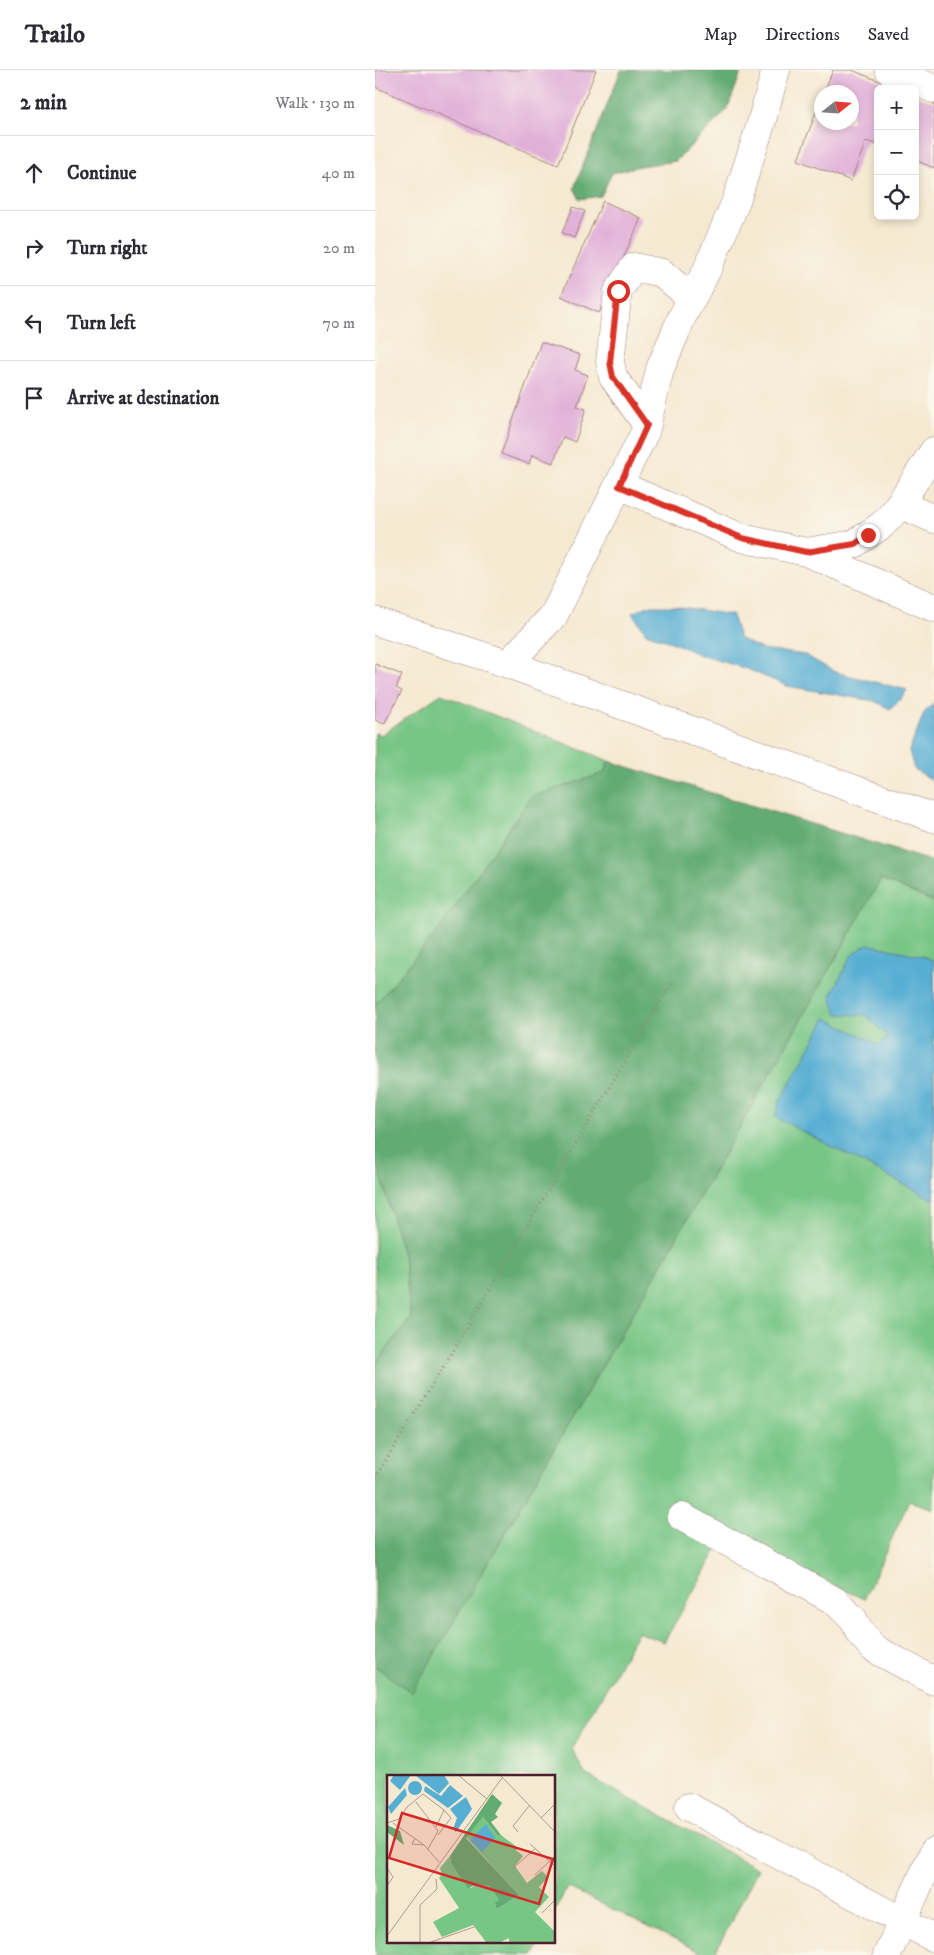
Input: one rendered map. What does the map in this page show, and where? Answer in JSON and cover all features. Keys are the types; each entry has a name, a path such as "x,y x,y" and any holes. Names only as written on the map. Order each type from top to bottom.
{"street":[{"path":"508,664 554,614 619,486 647,425 660,369 681,317 707,270 736,201 776,70"},
{"path":"889,70 934,89"},
{"path":"647,425 613,377 610,362 618,291 634,267 662,273 692,299"},
{"path":"806,552 855,544 882,525 899,504 934,451"},
{"path":"619,486 742,538 806,552 934,608"},
{"path":"899,504 934,519"},
{"path":"375,621 508,664 934,818"},
{"path":"682,1517 835,1601 850,1615 860,1633 873,1648 934,1681"},
{"path":"689,1807 934,1938"},
{"path":"887,1955 934,1851"}],"path":[{"path":"375,1478 453,1351 673,980"}],"green space":[{"path":"621,70 742,70 727,110 676,161 640,166 612,173 601,196 580,199 574,188"},
{"path":"441,694 609,761 604,773 577,783 439,929 375,1005 375,733 381,735"},
{"path":"609,761 934,862 934,902 881,879 645,1293 412,1693 375,1666 375,1365 411,1318 404,1259 379,1168 375,1163 375,1005 439,929 531,797 604,773"},
{"path":"881,879 934,902 934,1509 909,1501 864,1599 731,1537 717,1550 664,1642 638,1632 572,1749 585,1774 758,1869 714,1955 706,1955 567,1887 555,1911 555,1775 387,1775 387,1942 540,1942 533,1955 375,1955 375,1666 412,1692 645,1293"},
{"path":"375,1163 379,1168 404,1259 411,1318 375,1365"}],"water":[{"path":"648,606 675,606 732,615 739,638 761,649 805,655 835,672 907,690 890,709 874,701 787,686 747,669 700,655 646,633 632,613"},
{"path":"934,702 934,781 914,769 909,751 924,713"},
{"path":"867,944 922,956 934,961 934,1200 775,1117 780,1101 826,1018 880,1045 888,1037 866,1015 837,1014 831,996 851,956"}],"building":[{"path":"375,70 596,70 558,165 375,87"},
{"path":"833,70 852,70 889,85 874,85 874,144 866,141 851,181 798,160 814,118 814,130 859,130 859,85 827,85"},
{"path":"919,96 934,102 934,168 919,162"},
{"path":"603,201 641,218 599,313 561,296"},
{"path":"573,207 585,211 574,238 562,233"},
{"path":"541,342 580,355 575,370 588,375 577,406 586,409 575,442 563,437 553,463 532,455 529,464 501,454"},
{"path":"375,664 402,675 396,688 402,691 384,724 375,720"}],"route":[{"path":"618,291 610,362 613,377 647,425 619,486 742,538 806,552 855,544 868,535"}]}
